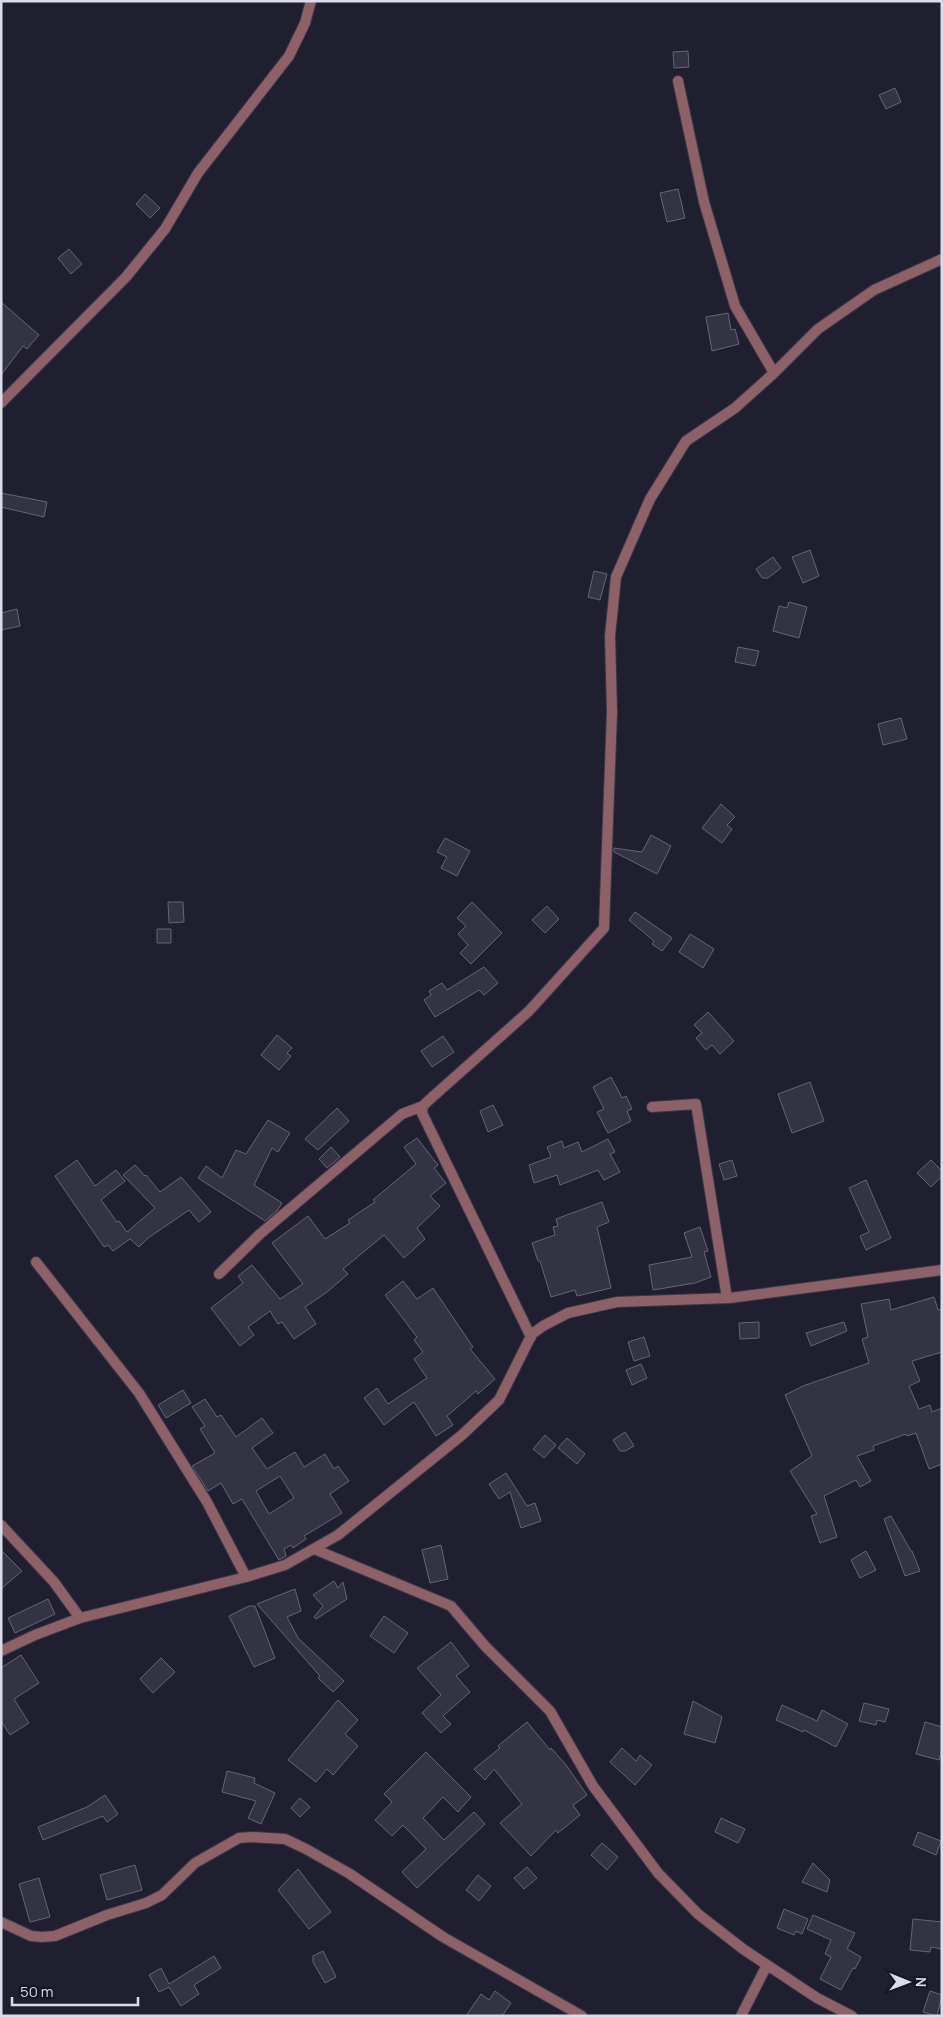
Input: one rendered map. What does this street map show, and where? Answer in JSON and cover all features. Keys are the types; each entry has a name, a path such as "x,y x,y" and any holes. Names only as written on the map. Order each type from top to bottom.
{"street":[{"path":"1,403 126,277 165,229 198,173 289,56 305,22 311,1"},
{"path":"678,81 704,202 735,306 774,373"},
{"path":"219,1274 260,1234 402,1114 423,1106 529,1010 604,928 612,712 610,636 616,577 650,499 686,441 735,408 774,373 818,329 874,290 942,259"},
{"path":"652,1107 696,1104 727,1298"},
{"path":"423,1106 422,1113 530,1336"},
{"path":"36,1262 140,1393 207,1502 246,1577"},
{"path":"1,1651 35,1635 80,1618 246,1577 285,1565 338,1535 462,1435 499,1400 530,1336 543,1326 568,1313 618,1302 727,1298 942,1270"},
{"path":"1,1525 54,1582 80,1618"},
{"path":"314,1549 451,1606 485,1646 550,1711 593,1786 658,1873 698,1914 767,1965 817,1998 852,2016"},
{"path":"1,1922 32,1936 55,1936 107,1915 146,1903 162,1895 195,1863 239,1838 252,1836 285,1839 350,1874 443,1937 582,2016"},
{"path":"741,2016 767,1965"}],"building":[{"path":"688,51 689,67 674,68 673,52"},
{"path":"895,88 901,102 886,109 879,95"},
{"path":"678,189 685,218 667,222 660,193"},
{"path":"145,194 160,208 150,218 136,204"},
{"path":"69,249 82,264 71,274 58,258"},
{"path":"1,302 39,335 27,349 23,346 1,375"},
{"path":"728,313 731,330 735,329 739,344 712,351 706,317"},
{"path":"1,493 47,502 44,517 1,507"},
{"path":"810,550 819,576 803,583 792,557"},
{"path":"773,557 781,568 768,578 762,578 756,569"},
{"path":"594,571 607,574 600,600 588,597"},
{"path":"789,602 807,607 799,638 773,631 779,606 787,608"},
{"path":"17,609 20,626 1,630 1,613"},
{"path":"738,647 759,651 755,666 735,662"},
{"path":"901,718 907,739 883,745 878,724"},
{"path":"721,804 735,817 727,825 732,829 722,843 702,828"},
{"path":"651,835 671,846 657,874 614,852 614,848 642,852"},
{"path":"445,838 470,851 457,876 441,868 447,857 437,852"},
{"path":"168,902 183,902 184,922 169,923"},
{"path":"472,902 502,933 471,964 460,953 468,945 458,934 466,926 457,918"},
{"path":"547,906 559,919 545,933 532,920"},
{"path":"635,912 672,938 662,951 652,944 654,941 629,920"},
{"path":"157,929 171,929 171,943 157,943"},
{"path":"690,934 714,949 703,968 679,952"},
{"path":"484,967 498,983 484,995 479,990 435,1017 424,1000 431,995 429,991 442,983 447,990"},
{"path":"708,1012 734,1041 720,1054 712,1045 706,1050 696,1038 702,1033 694,1025"},
{"path":"277,1035 292,1048 287,1053 291,1056 279,1070 261,1055"},
{"path":"443,1036 454,1052 432,1067 421,1051"},
{"path":"611,1077 622,1098 626,1096 632,1109 627,1111 631,1121 608,1133 597,1112 604,1109 593,1087"},
{"path":"810,1082 824,1121 792,1133 778,1094"},
{"path":"493,1105 503,1125 488,1132 480,1111"},
{"path":"337,1108 349,1121 318,1150 305,1139"},
{"path":"268,1120 290,1133 278,1152 272,1148 254,1185 282,1203 277,1211 265,1221 198,1178 206,1166 222,1178 236,1150 246,1154"},
{"path":"417,1138 438,1165 434,1168 446,1183 430,1196 440,1206 417,1228 425,1239 404,1258 384,1235 343,1269 348,1274 305,1307 316,1324 294,1339 282,1322 278,1324 270,1311 248,1327 254,1335 240,1346 211,1308 243,1283 238,1276 252,1265 280,1299 303,1284 272,1243 308,1216 325,1239 350,1223 348,1220 375,1202 373,1200 416,1164 404,1147"},
{"path":"608,1139 615,1152 610,1154 620,1172 604,1180 598,1170 560,1185 557,1175 534,1183 529,1165 551,1157 547,1147 562,1141 564,1148 578,1142 582,1152"},
{"path":"331,1147 340,1157 327,1168 319,1159"},
{"path":"77,1160 95,1186 116,1170 125,1181 101,1200 127,1232 155,1208 123,1175 135,1165 160,1192 181,1177 211,1212 199,1222 189,1210 148,1238 139,1247 130,1239 113,1251 108,1245 104,1247 55,1176"},
{"path":"732,1160 737,1176 724,1180 719,1164"},
{"path":"931,1160 942,1171 942,1176 931,1187 917,1173"},
{"path":"866,1180 891,1238 866,1250 860,1236 869,1232 849,1188"},
{"path":"602,1202 609,1222 597,1227 611,1288 577,1296 575,1290 551,1297 540,1261 538,1261 532,1243 555,1235 553,1227 558,1226 556,1219"},
{"path":"700,1227 708,1251 704,1252 711,1277 695,1283 653,1290 649,1265 692,1257 684,1233"},
{"path":"403,1281 417,1299 433,1288 473,1347 470,1349 495,1379 478,1394 476,1391 447,1416 453,1425 436,1436 414,1402 384,1425 364,1398 377,1388 388,1404 427,1378 414,1359 423,1352 414,1340 417,1337 385,1295"},
{"path":"934,1297 938,1310 942,1309 942,1352 912,1361 920,1381 909,1386 919,1409 930,1405 932,1412 942,1408 942,1464 929,1469 916,1433 907,1436 906,1434 873,1446 874,1450 857,1456 871,1481 860,1487 856,1480 824,1496 837,1537 820,1543 811,1516 817,1514 790,1471 812,1456 785,1395 803,1386 869,1363 862,1339 868,1337 861,1304 889,1299 891,1310"},
{"path":"759,1322 759,1338 740,1339 739,1323"},
{"path":"844,1322 847,1331 811,1346 806,1333"},
{"path":"644,1337 650,1356 634,1361 628,1342"},
{"path":"641,1364 647,1378 632,1385 626,1370"},
{"path":"183,1390 191,1403 166,1418 158,1405"},
{"path":"205,1399 217,1417 221,1415 236,1437 262,1418 273,1433 252,1448 267,1469 295,1452 304,1467 325,1454 334,1469 338,1466 349,1481 330,1494 342,1513 304,1536 306,1539 293,1548 291,1545 284,1549 286,1556 279,1560 242,1499 233,1504 221,1483 208,1491 192,1466 215,1453 200,1429 205,1426 192,1407","holes":["280,1476 294,1498 269,1514 256,1491"]},
{"path":"625,1432 634,1446 625,1451 620,1451 613,1440"},
{"path":"545,1435 556,1445 544,1458 533,1449"},
{"path":"567,1438 585,1454 577,1464 558,1448"},
{"path":"506,1473 527,1506 535,1503 541,1521 521,1528 510,1492 499,1499 489,1484"},
{"path":"891,1516 912,1551 920,1571 905,1576 884,1519"},
{"path":"441,1545 448,1579 430,1583 422,1550"},
{"path":"1,1550 22,1571 1,1589"},
{"path":"866,1551 876,1570 860,1578 851,1560"},
{"path":"334,1581 338,1588 343,1582 347,1599 316,1619 314,1617 323,1606 313,1595"},
{"path":"295,1589 301,1611 287,1617 298,1638 344,1681 333,1692 318,1678 320,1676 257,1604"},
{"path":"48,1599 55,1614 15,1633 8,1618"},
{"path":"249,1606 255,1606 275,1658 254,1667 229,1616"},
{"path":"384,1616 408,1633 394,1653 370,1636"},
{"path":"451,1642 469,1666 456,1676 470,1692 443,1716 451,1724 441,1733 422,1713 441,1695 417,1668"},
{"path":"21,1655 39,1683 14,1699 29,1723 10,1735 1,1721 1,1668"},
{"path":"161,1658 175,1672 153,1693 140,1679"},
{"path":"338,1700 358,1720 345,1734 358,1746 333,1775 327,1769 316,1782 288,1760"},
{"path":"693,1701 722,1717 715,1743 684,1734"},
{"path":"864,1703 889,1709 885,1722 877,1720 876,1725 859,1721"},
{"path":"782,1705 817,1721 822,1710 848,1724 836,1747 804,1730 803,1732 776,1720"},
{"path":"527,1722 550,1750 551,1748 566,1765 587,1795 573,1805 580,1815 558,1833 556,1830 531,1856 500,1823 522,1804 494,1769 485,1780 474,1769 500,1748 498,1746"},
{"path":"925,1722 942,1727 942,1749 939,1760 916,1754"},
{"path":"622,1748 636,1761 640,1755 652,1765 635,1785 610,1762"},
{"path":"426,1752 471,1797 458,1812 443,1797 423,1818 444,1840 474,1812 485,1824 417,1888 402,1872 426,1849 403,1825 392,1836 375,1820 392,1802 384,1794"},
{"path":"227,1771 255,1778 254,1783 275,1793 261,1824 248,1818 256,1801 222,1792"},
{"path":"105,1795 118,1814 107,1822 103,1816 43,1840 38,1827 87,1807"},
{"path":"300,1798 310,1807 300,1817 291,1808"},
{"path":"721,1818 745,1829 738,1843 715,1832"},
{"path":"918,1832 941,1841 936,1855 913,1845"},
{"path":"602,1843 618,1857 607,1870 591,1855"},
{"path":"813,1863 830,1880 827,1892 802,1882"},
{"path":"135,1865 142,1890 107,1900 100,1875"},
{"path":"527,1867 537,1878 524,1889 514,1878"},
{"path":"298,1869 331,1912 309,1929 278,1890"},
{"path":"478,1875 491,1886 479,1901 466,1890"},
{"path":"39,1878 50,1917 30,1922 19,1884"},
{"path":"784,1909 808,1919 802,1934 796,1931 794,1935 777,1928"},
{"path":"813,1915 855,1933 847,1949 861,1957 841,1990 820,1979 831,1957 825,1954 831,1940 807,1929"},
{"path":"913,1919 942,1922 942,1949 931,1947 930,1952 910,1950"},
{"path":"323,1951 336,1977 325,1983 313,1962 313,1956"},
{"path":"214,1956 221,1968 194,1985 199,1994 181,2006 169,1987 159,1992 149,1975 161,1968 169,1984"},
{"path":"495,1991 511,2003 502,2016 466,2016 481,1994 489,2000"},
{"path":"930,1991 942,1995 937,2016 923,2012"}]}
